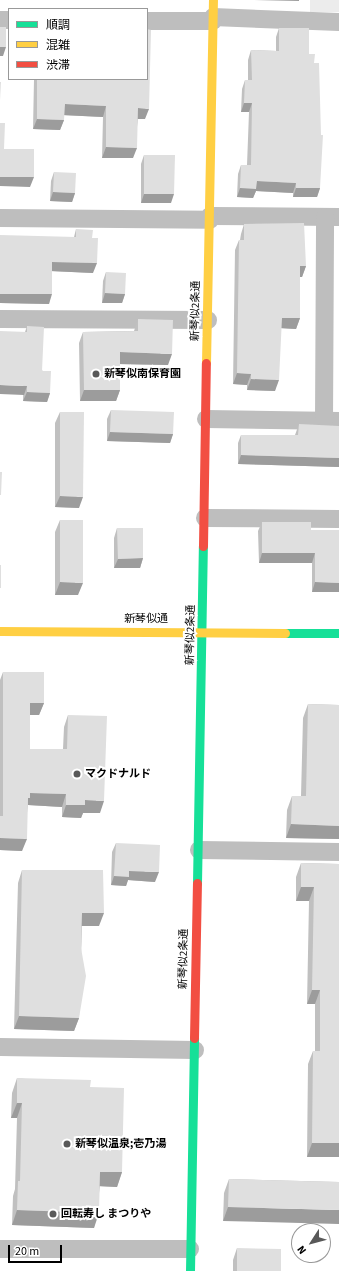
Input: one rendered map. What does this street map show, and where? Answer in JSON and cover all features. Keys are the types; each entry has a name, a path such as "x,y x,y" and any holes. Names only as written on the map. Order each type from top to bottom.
{"street":[{"path":"148,21 213,13 339,22"},
{"name":"新琴似2条通","path":"190,1271 203,632 213,13"},
{"path":"0,218 332,217 331,421 206,419"},
{"path":"0,320 208,320"},
{"path":"205,518 339,519"},
{"name":"新琴似通","path":"0,630 339,633"},
{"path":"199,850 339,852"},
{"path":"0,1047 195,1050"},
{"path":"0,1249 190,1250"}],"shaded area":[{"path":"310,0 339,0 339,12 310,12"}],"building":[{"path":"0,27 6,27 6,47 0,47"},
{"path":"279,28 309,28 309,54 315,54 314,63 319,63 321,135 323,135 320,188 296,188 296,183 257,181 256,189 240,188 241,165 251,165 252,103 244,103 245,80 252,80 251,50 279,51"},
{"path":"148,29 151,30 149,109 138,108 137,148 106,147 106,106 65,104 64,120 37,119 37,80 148,80"},
{"path":"0,123 5,123 4,149 34,149 34,177 0,177"},
{"path":"144,155 175,155 174,194 144,194"},
{"path":"54,172 76,173 75,193 53,192"},
{"path":"304,223 306,266 300,266 300,318 282,318 279,380 251,379 251,374 237,373 239,240 244,240 244,224"},
{"path":"76,229 93,230 92,238 98,238 97,263 52,262 52,294 0,294 0,235 76,237"},
{"path":"106,272 126,273 125,294 105,293"},
{"path":"138,319 173,320 172,354 120,352 120,390 84,390 83,332 138,331"},
{"path":"27,326 44,327 42,371 51,371 50,393 27,392 27,386 0,385 0,331 27,332"},
{"path":"111,410 174,412 173,434 110,432"},
{"path":"60,412 84,412 83,497 60,496"},
{"path":"299,424 339,426 339,458 241,455 241,435 298,435"},
{"path":"0,472 2,472 1,495 0,495"},
{"path":"60,520 83,520 83,583 60,582"},
{"path":"262,522 311,522 311,530 339,530 339,583 315,582 315,553 262,553"},
{"path":"117,528 143,528 143,558 118,559"},
{"path":"1,565 1,588 0,588"},
{"path":"3,672 44,672 44,703 30,703 30,749 67,749 68,715 107,716 104,801 85,800 85,805 66,805 66,794 30,793 30,798 28,798 27,839 0,838 0,816 3,816"},
{"path":"308,704 339,705 339,826 291,824 292,796 306,796"},
{"path":"116,843 160,845 159,872 129,871 129,877 114,876"},
{"path":"301,863 339,864 339,1143 312,1143 313,1051 320,1051 320,990 312,990 314,887 301,887"},
{"path":"22,870 103,870 104,913 82,913 81,948 86,976 79,1018 19,1016"},
{"name":"新琴似温泉;壱乃湯","path":"17,1078 91,1080 90,1087 124,1088 122,1172 100,1172 99,1213 17,1210 18,1181 20,1181 22,1103 17,1103"},
{"path":"229,1179 339,1182 339,1210 228,1207"},
{"path":"237,1248 281,1249 281,1271 237,1271"}],"traffic: fast":[{"path":"197,883 203,546"},
{"path":"285,633 339,633"},
{"path":"190,1271 194,1038"}],"traffic: slow":[{"path":"206,363 213,0"},
{"path":"0,631 285,633"}],"traffic: jam":[{"path":"203,546 206,363"},
{"path":"194,1038 197,883"}],"place":[{"name":"新琴似南保育園","path":"96,374"},
{"name":"マクドナルド","path":"77,774"},
{"name":"新琴似温泉;壱乃湯","path":"67,1144"},
{"name":"回転寿し まつりや","path":"53,1214"}]}
